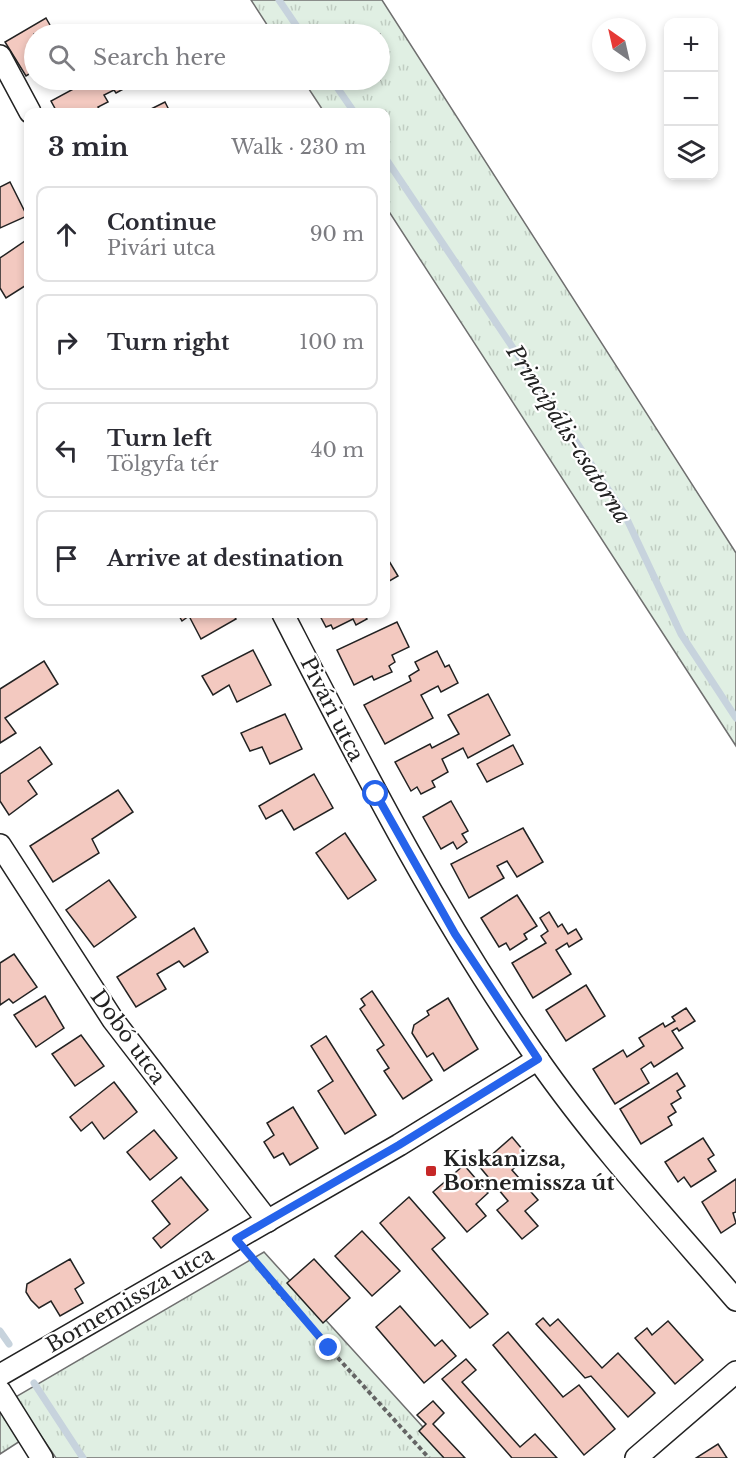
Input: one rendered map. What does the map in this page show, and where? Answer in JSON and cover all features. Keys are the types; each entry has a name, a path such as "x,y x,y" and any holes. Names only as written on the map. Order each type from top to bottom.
{"street":[{"path":"0,56 28,108"},
{"name":"Pivári utca","path":"285,618 415,866 455,934 538,1059 608,1151 736,1300"},
{"name":"Dobó utca","path":"0,845 113,1020 268,1221"},
{"name":"Bornemissza utca","path":"0,1375 399,1145 538,1059"},
{"path":"636,1458 736,1372"},
{"path":"0,1391 42,1458"}],"path":[{"path":"236,1239 277,1291 429,1458"}],"green space":[{"path":"251,0 382,0 736,553 736,746 390,213 390,108 321,108 310,90 390,90 390,24 267,24"},
{"path":"264,1252 451,1458 56,1458 37,1430 0,1454 0,1406"}],"building":[{"path":"46,18 49,24 36,24"},
{"path":"24,31 24,73 5,42"},
{"path":"71,90 114,90 104,95 108,102 99,108 55,108 51,101"},
{"path":"165,102 168,108 153,108"},
{"path":"10,182 24,210 24,217 0,228 0,187"},
{"path":"24,242 24,287 6,298 0,288 0,258"},
{"path":"390,563 398,576 390,581"},
{"path":"190,618 236,619 201,639"},
{"path":"321,618 367,619 356,625 353,619 333,629 331,625 326,627"},
{"path":"397,622 409,647 392,655 395,662 389,666 392,672 374,680 372,676 354,685 337,650"},
{"path":"253,650 271,685 237,702 229,685 213,695 202,676"},
{"path":"437,651 445,667 449,665 458,683 441,692 438,686 421,695 433,718 385,744 364,705 411,681 409,676 419,670 415,662"},
{"path":"44,661 58,684 5,718 16,733 0,743 0,689"},
{"path":"488,694 510,735 468,758 463,748 442,759 448,772 432,781 435,787 421,794 417,787 411,791 395,762 430,744 432,748 459,734 448,715"},
{"path":"285,714 302,749 270,764 262,747 250,751 241,733"},
{"path":"513,745 523,764 487,782 477,764"},
{"path":"40,747 52,764 28,781 37,794 9,815 0,801 0,774"},
{"path":"314,774 333,808 294,830 282,810 266,819 259,806"},
{"path":"118,790 133,812 92,839 99,853 53,882 30,846"},
{"path":"451,801 468,831 462,834 467,842 457,849 453,842 441,849 423,817"},
{"path":"523,828 543,862 517,877 507,861 497,866 504,878 469,898 451,864"},
{"path":"345,833 376,880 348,899 316,853"},
{"path":"109,880 136,917 94,947 66,910"},
{"path":"517,895 537,926 524,934 527,939 510,950 506,943 499,947 481,918"},
{"path":"549,912 558,927 562,924 568,934 576,929 582,939 569,947 567,943 556,950 571,974 533,998 512,963 546,943 541,936 548,931 540,918"},
{"path":"194,928 208,952 184,967 179,961 157,974 166,989 136,1007 117,977"},
{"path":"14,954 37,987 13,1003 9,999 0,1005 0,963"},
{"path":"586,985 605,1016 566,1041 546,1010"},
{"path":"372,991 432,1080 403,1099 384,1071 389,1068 377,1050 384,1045 360,1009 365,1005 361,999"},
{"path":"45,996 64,1028 36,1047 14,1015"},
{"path":"448,998 478,1049 444,1071 433,1053 427,1057 412,1033 414,1025 429,1015 427,1011"},
{"path":"686,1008 695,1021 679,1031 677,1028 672,1031 683,1048 654,1067 651,1062 641,1069 649,1083 615,1104 593,1069 623,1050 627,1057 644,1046 639,1038 663,1023 665,1027 675,1021 672,1017"},
{"path":"81,1035 104,1066 75,1086 52,1054"},
{"path":"326,1036 376,1115 345,1134 318,1091 333,1081 311,1046"},
{"path":"677,1073 685,1086 677,1091 681,1098 671,1104 676,1112 668,1117 672,1125 641,1144 620,1109"},
{"path":"114,1082 137,1112 104,1139 92,1122 81,1131 70,1117"},
{"path":"293,1107 318,1148 290,1165 283,1153 274,1158 264,1142 274,1135 267,1123"},
{"path":"154,1130 177,1158 150,1180 127,1152"},
{"path":"512,1137 528,1156 512,1170 538,1200 525,1211 538,1226 522,1239 497,1210 508,1201 479,1166"},
{"path":"703,1138 714,1155 708,1159 716,1171 691,1187 684,1177 678,1182 665,1162"},
{"path":"464,1165 488,1193 476,1204 486,1216 467,1232 433,1192"},
{"path":"181,1177 208,1210 161,1248 153,1238 170,1224 152,1201"},
{"path":"736,1179 736,1212 733,1213 736,1223 721,1233 702,1202"},
{"path":"409,1197 445,1238 432,1249 488,1314 470,1328 380,1223"},
{"path":"362,1231 400,1271 372,1296 335,1256"},
{"path":"70,1259 84,1283 75,1289 83,1303 60,1316 51,1301 39,1308 26,1292 27,1284"},
{"path":"314,1259 350,1298 323,1323 287,1283"},
{"path":"400,1306 435,1346 442,1340 456,1356 424,1383 376,1327"},
{"path":"543,1318 550,1326 558,1319 602,1368 618,1353 655,1393 628,1417 591,1376 585,1378 536,1324"},
{"path":"668,1321 703,1360 675,1384 635,1338 647,1328 652,1335"},
{"path":"508,1332 563,1397 579,1385 615,1429 584,1455 493,1345"},
{"path":"466,1359 476,1370 462,1382 520,1447 535,1434 557,1458 512,1458 442,1379"},
{"path":"433,1401 444,1413 433,1424 465,1458 444,1458 419,1431 426,1424 417,1415"},
{"path":"718,1444 727,1458 696,1458"}],"waterway":[{"name":"Principális-csatorna","path":"279,0 295,24"},
{"name":"Principális-csatorna","path":"339,90 351,108"},
{"name":"Principális-csatorna","path":"390,165 624,513 681,634 736,718"},
{"path":"0,1331 9,1344"},
{"path":"34,1383 83,1458"}],"place":[{"name":"Kiskanizsa, Bornemissza út","path":"431,1171"}],"route":[{"path":"329,1348 277,1291 236,1239 399,1145 538,1059 455,934 376,794"}]}
